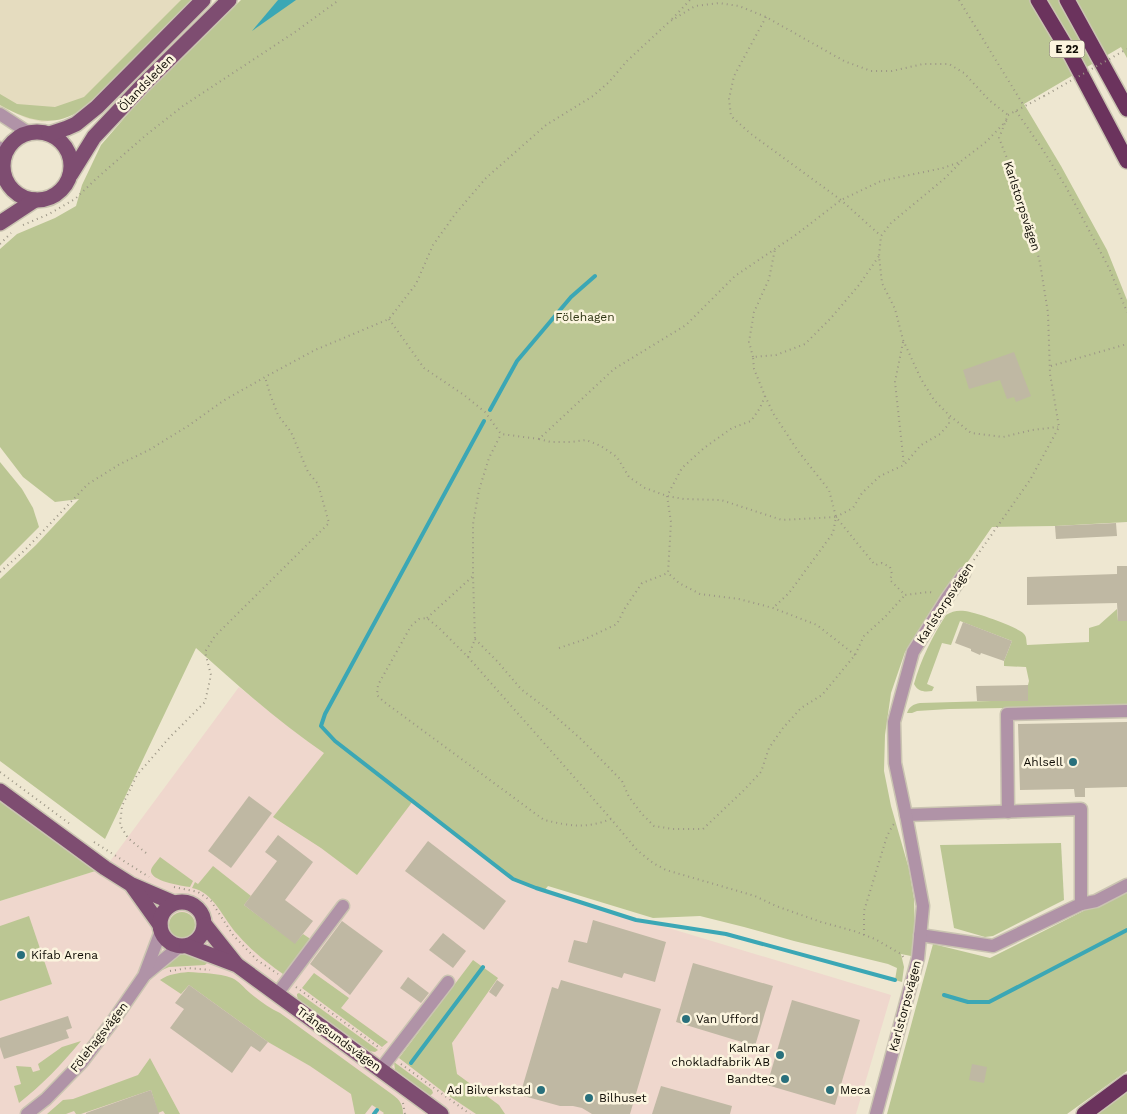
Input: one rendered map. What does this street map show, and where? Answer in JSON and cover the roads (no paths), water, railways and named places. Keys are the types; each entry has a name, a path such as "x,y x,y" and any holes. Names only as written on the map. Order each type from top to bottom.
{"highway":[{"name":"E 22","path":"1038,0 1072,57 1127,161"},
{"name":"E 22","path":"1067,0 1127,109"},
{"path":"1084,1114 1127,1082"}],"main road":[{"name":"Ölandsleden","path":"29,133 40,132 49,134 76,124 97,107 202,0"},
{"name":"Ölandsleden","path":"0,212 12,204 29,199 47,199 58,194 66,185 70,174 94,137 142,86 229,0"},
{"path":"29,133 16,138 9,147 2,162 5,179 13,191 29,199"},
{"path":"49,134 65,146 71,164 70,174"},
{"name":"Ölandsleden","path":"0,223 29,199"},
{"path":"0,791 132,886 174,903"},
{"path":"132,886 168,941 173,944 184,946 194,943 199,939 205,925 204,918 200,911 188,902 174,903 163,912 160,928"},
{"name":"Trångsundsvägen","path":"205,925 237,965"},
{"name":"Trångsundsvägen","path":"184,946 237,965 380,1070 430,1111"}],"street":[{"path":"0,114 29,133"},
{"name":"Karlstorpsvägen","path":"876,1114 918,958 923,906 895,763 894,722 913,652 964,574"},
{"path":"1008,812 1007,714 1127,710"},
{"path":"906,815 1081,809 1082,904"},
{"path":"920,935 993,946 1082,904 1096,901 1127,885"},
{"path":"277,994 342,906"},
{"name":"Fölehagsvägen","path":"27,1114 46,1099 82,1062 113,1021 144,976 160,928"},
{"name":"Fölehagsvägen","path":"144,976 184,946"},
{"path":"380,1070 448,982"}],"water":[{"path":"278,0 296,0 252,31"}],"waterway":[{"path":"490,410 517,361 571,297 595,276"},
{"path":"484,421 325,714 321,726 335,741 513,879 636,920 726,934 895,980"},
{"path":"944,995 968,1002 989,1002 1127,930"},
{"path":"411,1063 483,967"},
{"path":"374,1114 377,1110"}],"place":[{"name":"Ahlsell","path":"1073,762"},
{"name":"Kifab Arena","path":"21,955"},
{"name":"Van Ufford","path":"686,1019"},
{"name":"Kalmar chokladfabrik AB","path":"780,1055"},
{"name":"Bandtec","path":"785,1079"},
{"name":"Ad Bilverkstad","path":"541,1090"},
{"name":"Meca","path":"830,1090"},
{"name":"Bilhuset","path":"589,1098"}],"park label":[{"name":"Fölehagen","path":"585,317"}]}
